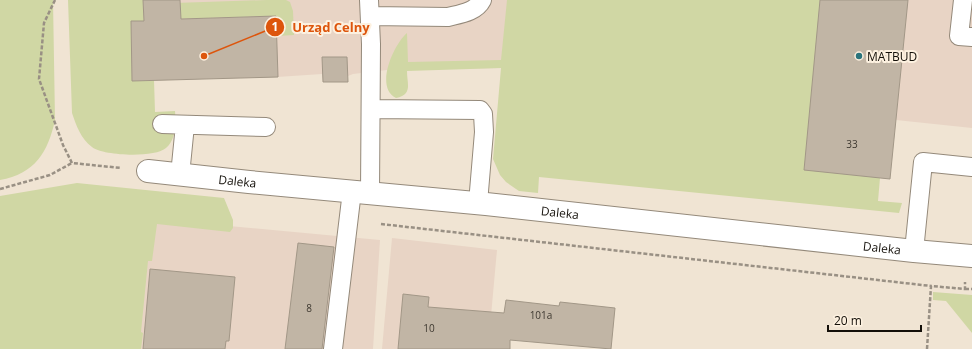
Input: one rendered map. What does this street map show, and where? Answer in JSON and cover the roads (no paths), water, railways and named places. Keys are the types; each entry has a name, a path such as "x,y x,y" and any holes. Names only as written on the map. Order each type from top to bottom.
{"street":[{"name":"Daleka","path":"148,171 249,182 478,203 970,256"}],"lane":[{"path":"333,349 361,192 371,109 370,8 448,17 470,10 482,0"},
{"path":"963,0 959,36 972,37"},
{"path":"371,109 480,110 483,114 484,132 478,203"},
{"path":"162,124 266,127"},
{"path":"180,174 185,125"},
{"path":"914,251 923,162 972,167"}],"place":[{"name":"Urząd Celny","path":"204,56"},
{"name":"MATBUD","path":"859,56"}]}
